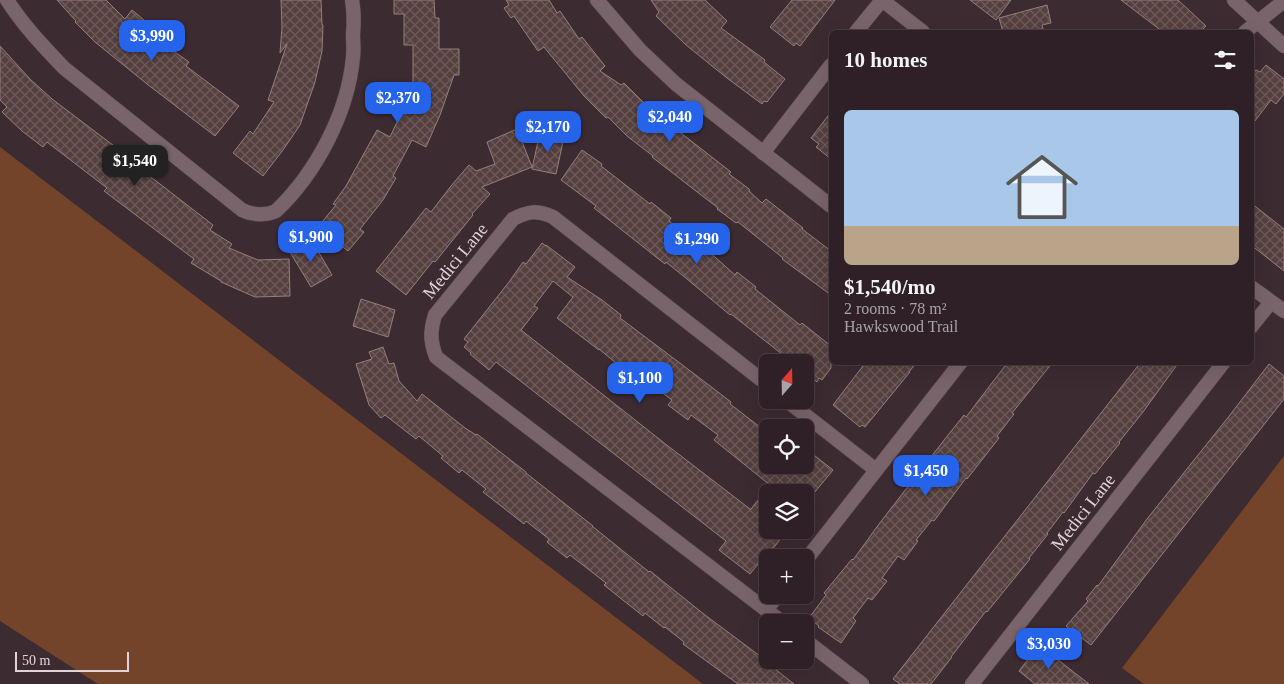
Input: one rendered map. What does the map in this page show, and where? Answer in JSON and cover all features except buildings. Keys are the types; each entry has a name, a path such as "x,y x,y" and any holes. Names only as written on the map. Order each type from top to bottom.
{"street":[{"path":"7,0 19,19 64,68 242,210 248,213 265,214 276,211 305,178 331,135 348,85 353,58 352,0"},
{"path":"597,0 624,33 658,68 696,101 829,204"},
{"path":"858,30 882,0 921,30"},
{"path":"1234,0 1284,46"},
{"path":"1248,30 1284,1"},
{"path":"762,152 829,68"},
{"name":"Medici Lane","path":"759,378 553,218 544,213 522,214 513,219 435,315 431,329 431,343 436,356 771,614"},
{"path":"1254,289 1284,311"},
{"path":"1254,323 1271,302"},
{"path":"814,549 959,365"},
{"name":"Medici Lane","path":"975,683 1222,365"},
{"path":"798,409 876,470"},
{"path":"766,610 771,604"},
{"path":"814,647 862,684"}],"shaded area":[{"path":"0,147 703,684 98,684 0,621"},
{"path":"1284,456 1284,684 1144,684 1122,668"}]}
